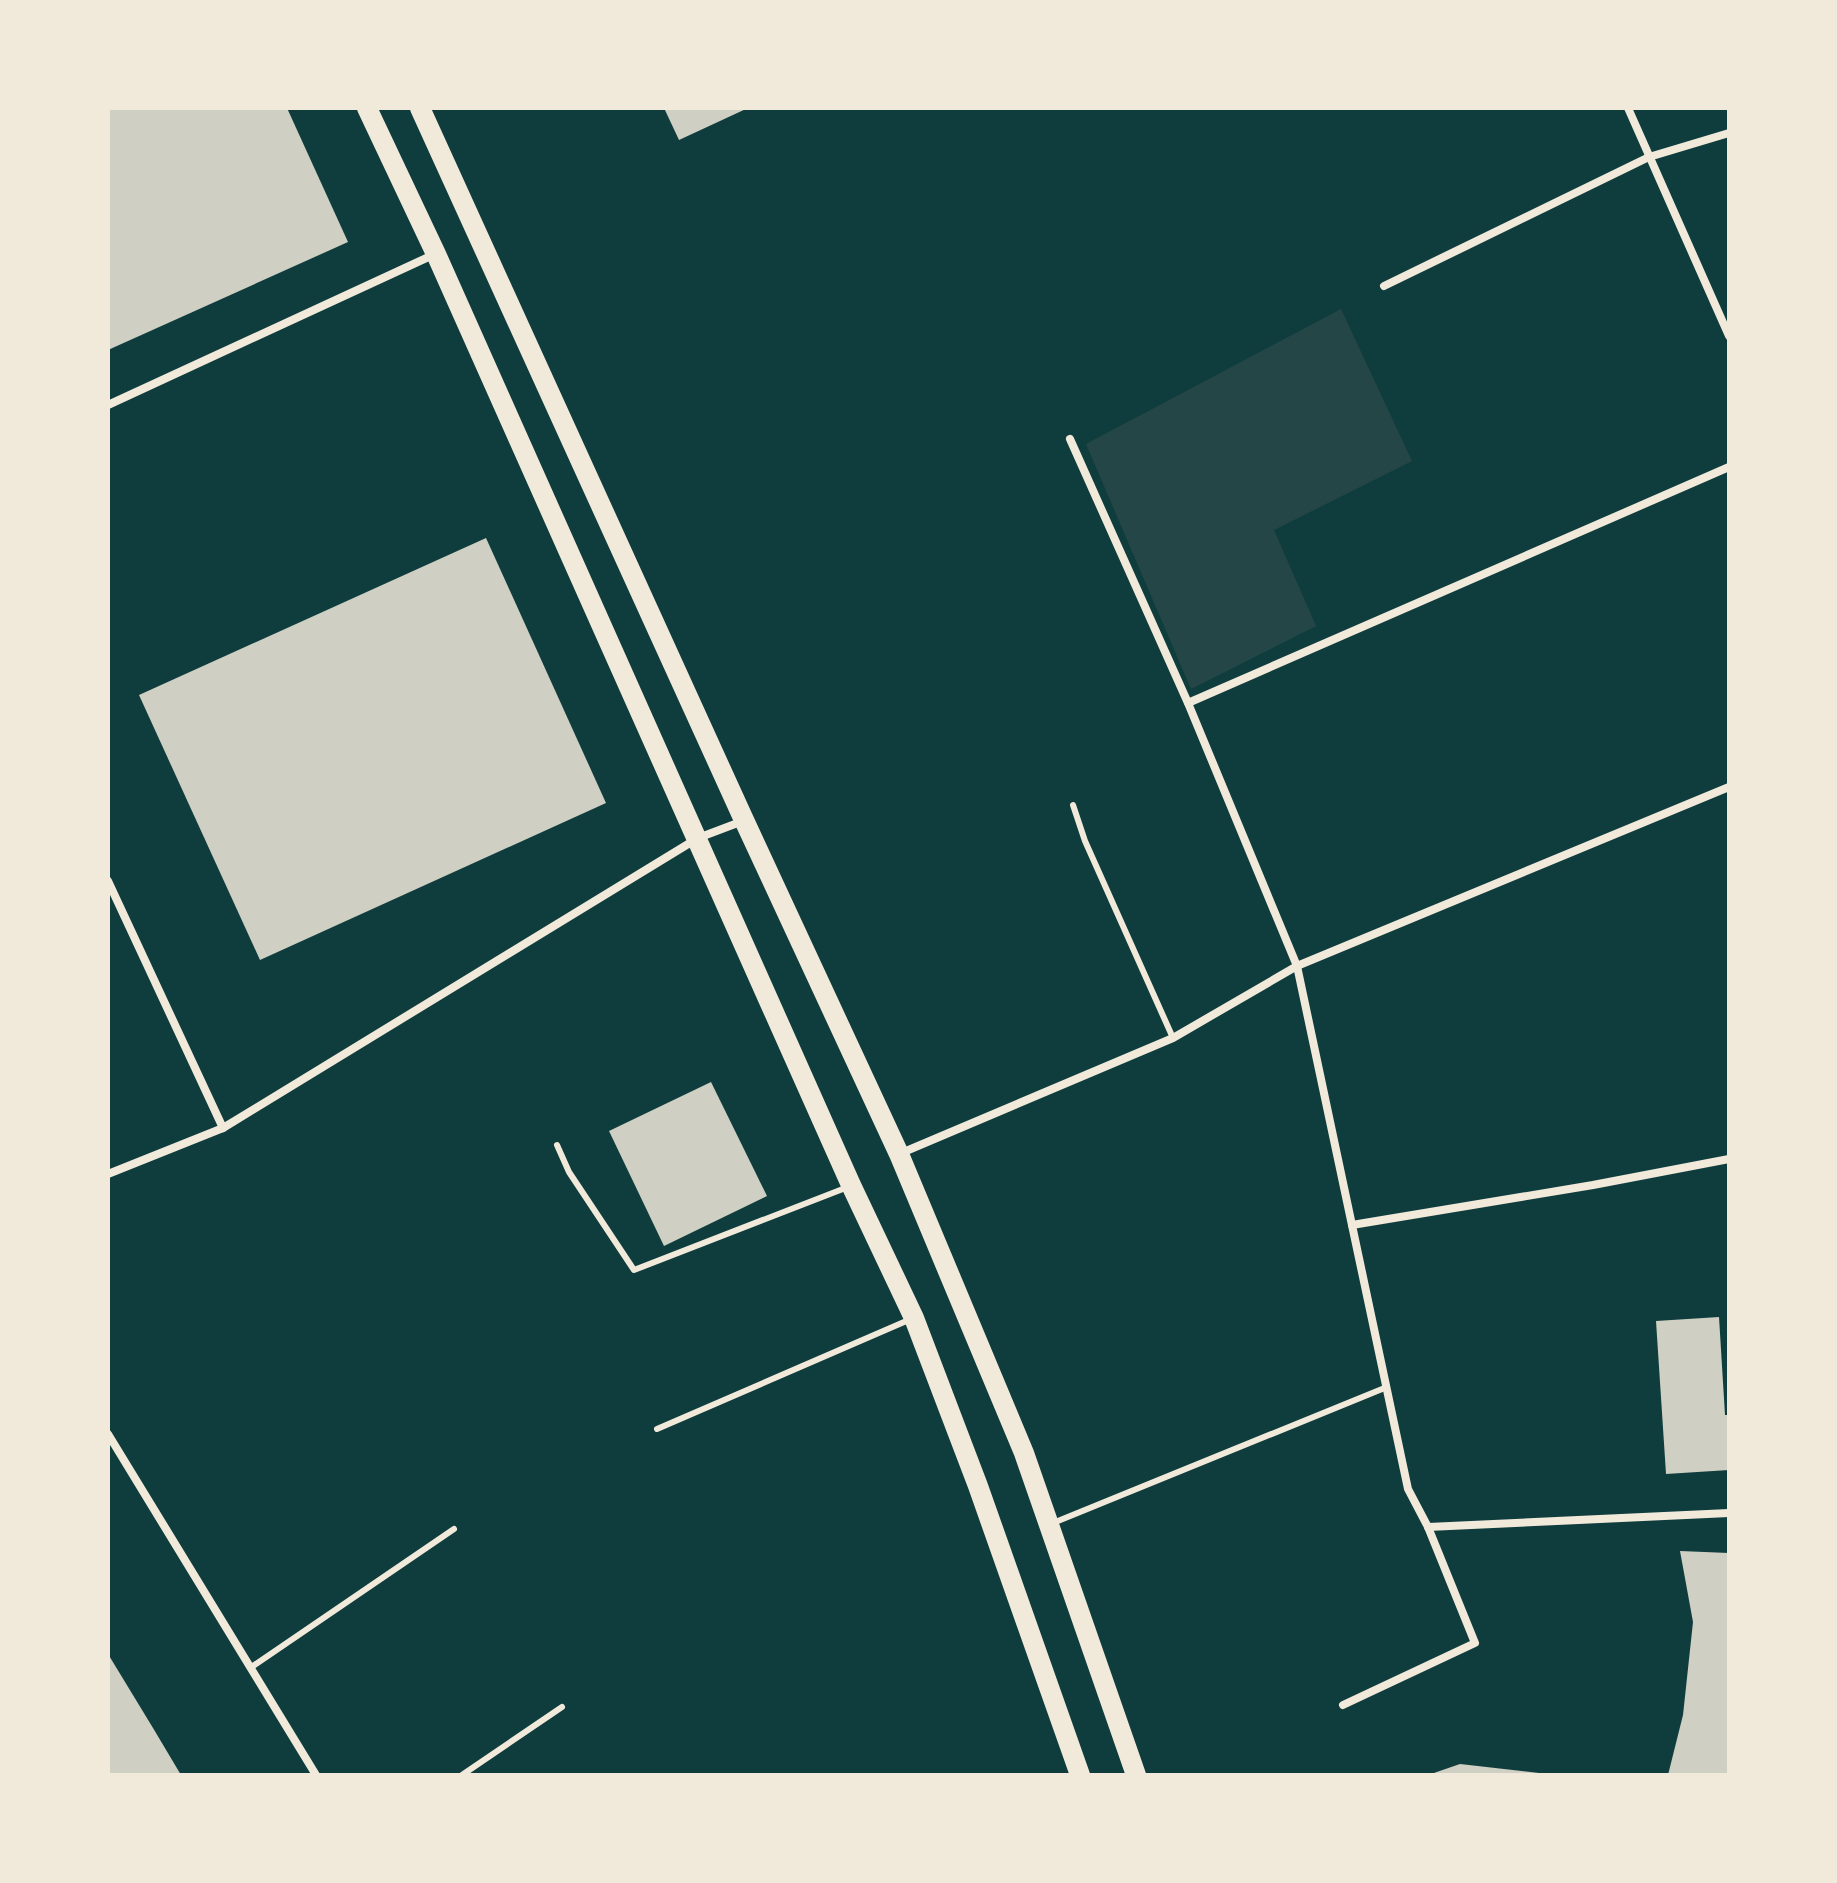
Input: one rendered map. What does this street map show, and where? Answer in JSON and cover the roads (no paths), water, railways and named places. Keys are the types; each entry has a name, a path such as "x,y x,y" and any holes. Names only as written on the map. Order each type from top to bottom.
{"main road":[{"path":"367,108 436,254 851,1185 914,1318 978,1486 1080,1775"},
{"path":"420,108 899,1154 1024,1453 1136,1775"}],"street":[{"path":"1628,108 1729,336"},
{"path":"1384,286 1649,157 1729,133"},
{"path":"108,405 436,254"},
{"path":"1070,439 1188,703 1297,966 1408,1489 1428,1527 1475,1643 1343,1705"},
{"path":"1188,703 1729,467"},
{"path":"899,1154 1173,1038 1297,966 1729,787"},
{"path":"108,1174 223,1128 698,838 744,820"},
{"path":"108,881 112,898 223,1128"},
{"path":"1352,1225 1729,1159"},
{"path":"108,1434 316,1775"},
{"path":"1428,1527 1729,1513"}],"lane":[{"path":"1073,805 1085,841 1173,1038"},
{"path":"557,1145 569,1172 634,1270 851,1185"},
{"path":"657,1429 914,1318"},
{"path":"1049,1524 1387,1387"},
{"path":"250,1668 454,1529"},
{"path":"462,1775 562,1707"}]}
